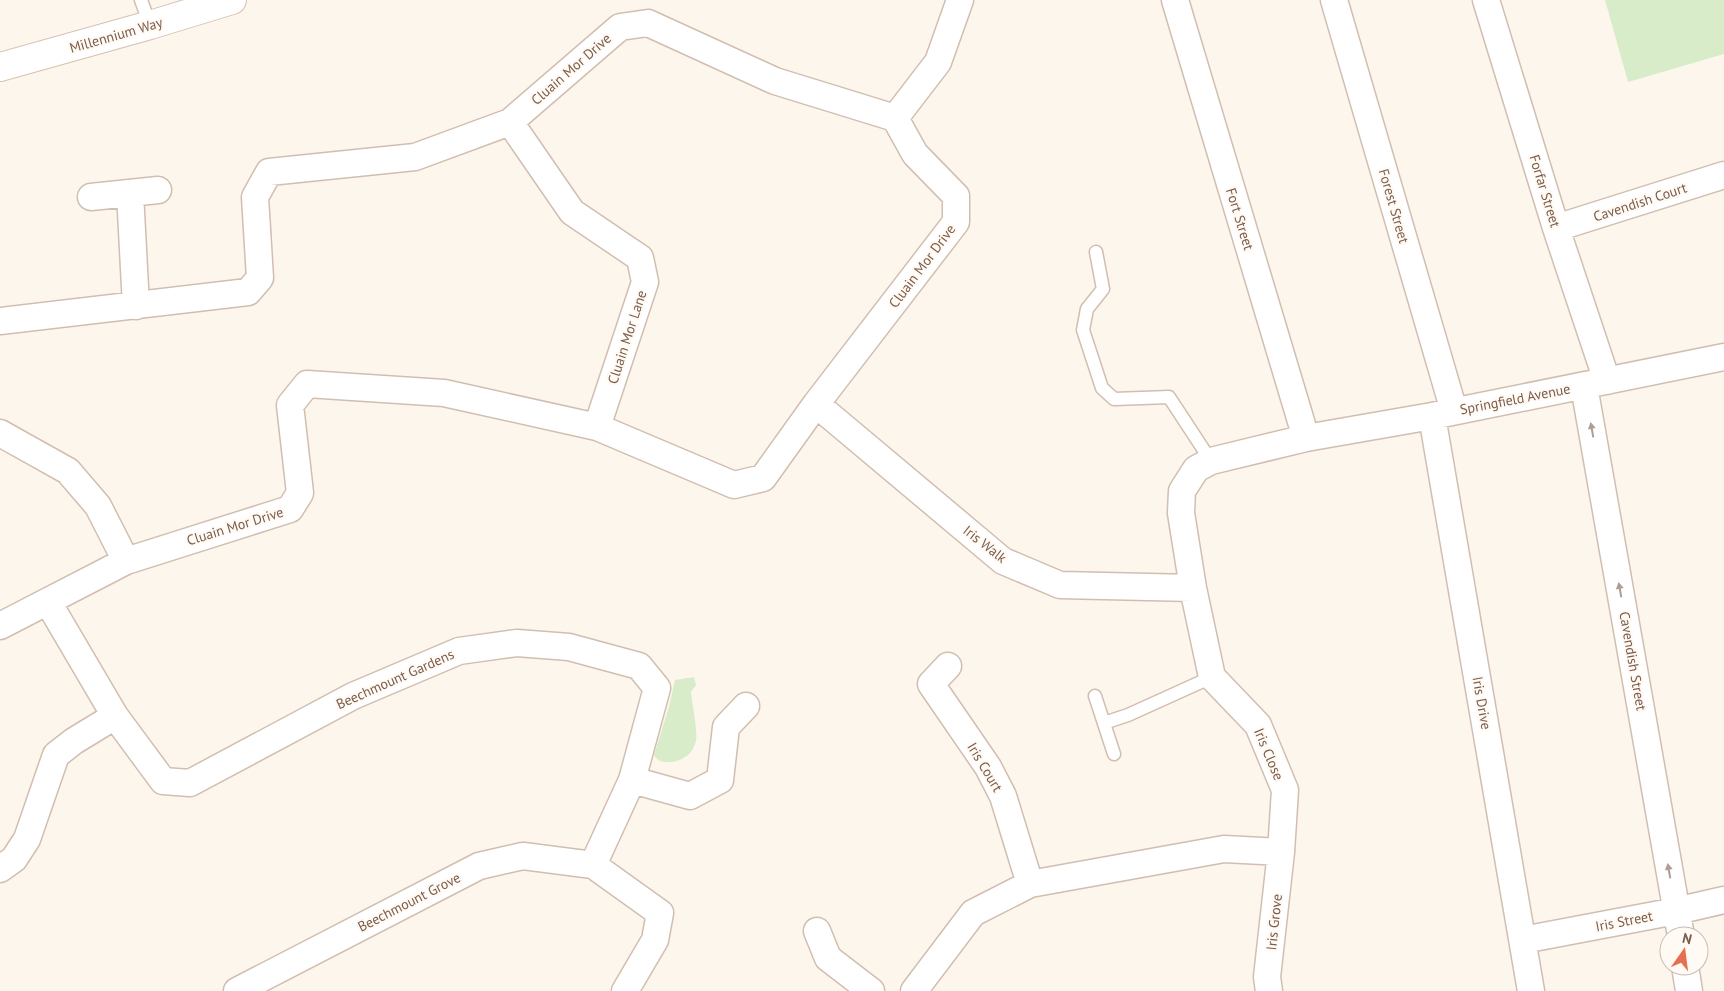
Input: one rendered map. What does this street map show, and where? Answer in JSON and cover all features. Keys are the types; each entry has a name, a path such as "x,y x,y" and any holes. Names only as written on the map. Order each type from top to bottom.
{"street":[{"name":"Millennium Way","path":"0,67 232,0"},
{"path":"895,118 938,62 960,0"},
{"name":"Fort Street","path":"1174,0 1306,438"},
{"name":"Forest Street","path":"1334,0 1443,414"},
{"name":"Forfar Street","path":"1486,0 1556,228 1595,383"},
{"name":"Cluain Mor Drive","path":"0,321 248,292 260,278 255,197 270,172 415,158 510,122 620,27 648,23 775,82 895,118 915,154 956,196 956,222 816,404 763,478 734,485 597,426 444,393 306,384 290,405 300,493 290,509 126,561 0,626"},
{"name":"Cluain Mor Lane","path":"510,122 572,212 640,258 645,282 597,426"},
{"name":"Cavendish Court","path":"1556,228 1724,175"},
{"path":"91,197 158,190"},
{"path":"130,193 136,306"},
{"name":"Springfield Avenue","path":"1306,438 1443,414 1724,357"},
{"name":"Cavendish Street","path":"1595,383 1679,924"},
{"name":"Iris Walk","path":"816,404 1002,561 1060,585 1193,588"},
{"name":"Iris Drive","path":"1443,414 1531,991"},
{"path":"0,433 68,471 98,506 126,561"},
{"path":"1212,677 1193,588 1181,514 1182,491 1196,469 1211,461 1306,438"},
{"name":"Beechmount Gardens","path":"48,602 115,716 163,781 190,783 353,696 459,651 517,643 569,647 639,666 657,688 632,780 593,864"},
{"name":"Iris Court","path":"948,666 931,684 988,767 1003,796 1030,884"},
{"name":"Iris Close","path":"1212,677 1258,725 1285,790 1282,852"},
{"path":"632,780 690,796 720,780 726,727 746,706"},
{"path":"0,869 14,859 27,839 56,755 74,741 115,716"},
{"path":"914,991 973,913 1030,884 1224,849 1282,852"},
{"name":"Iris Grove","path":"1269,991 1267,977 1282,852"},
{"name":"Beechmount Grove","path":"238,991 479,866 523,856 593,864"},
{"path":"593,864 660,914 655,940 625,991"},
{"name":"Iris Street","path":"1523,940 1679,924 1724,900"},
{"path":"817,931 828,958 871,991"},
{"path":"1687,976 1690,991"}],"lane":[{"path":"141,0 150,25"},
{"path":"1096,252 1103,289 1087,309 1083,330 1102,388 1114,399 1170,397 1211,461"},
{"path":"1104,722 1128,715 1212,677"},
{"path":"1095,696 1114,754"}],"green space":[{"path":"1605,0 1724,0 1724,54 1628,82"},
{"path":"694,677 696,685 691,692 696,731 695,745 687,756 680,760 671,762 661,761 654,755 669,707 675,680"}]}
